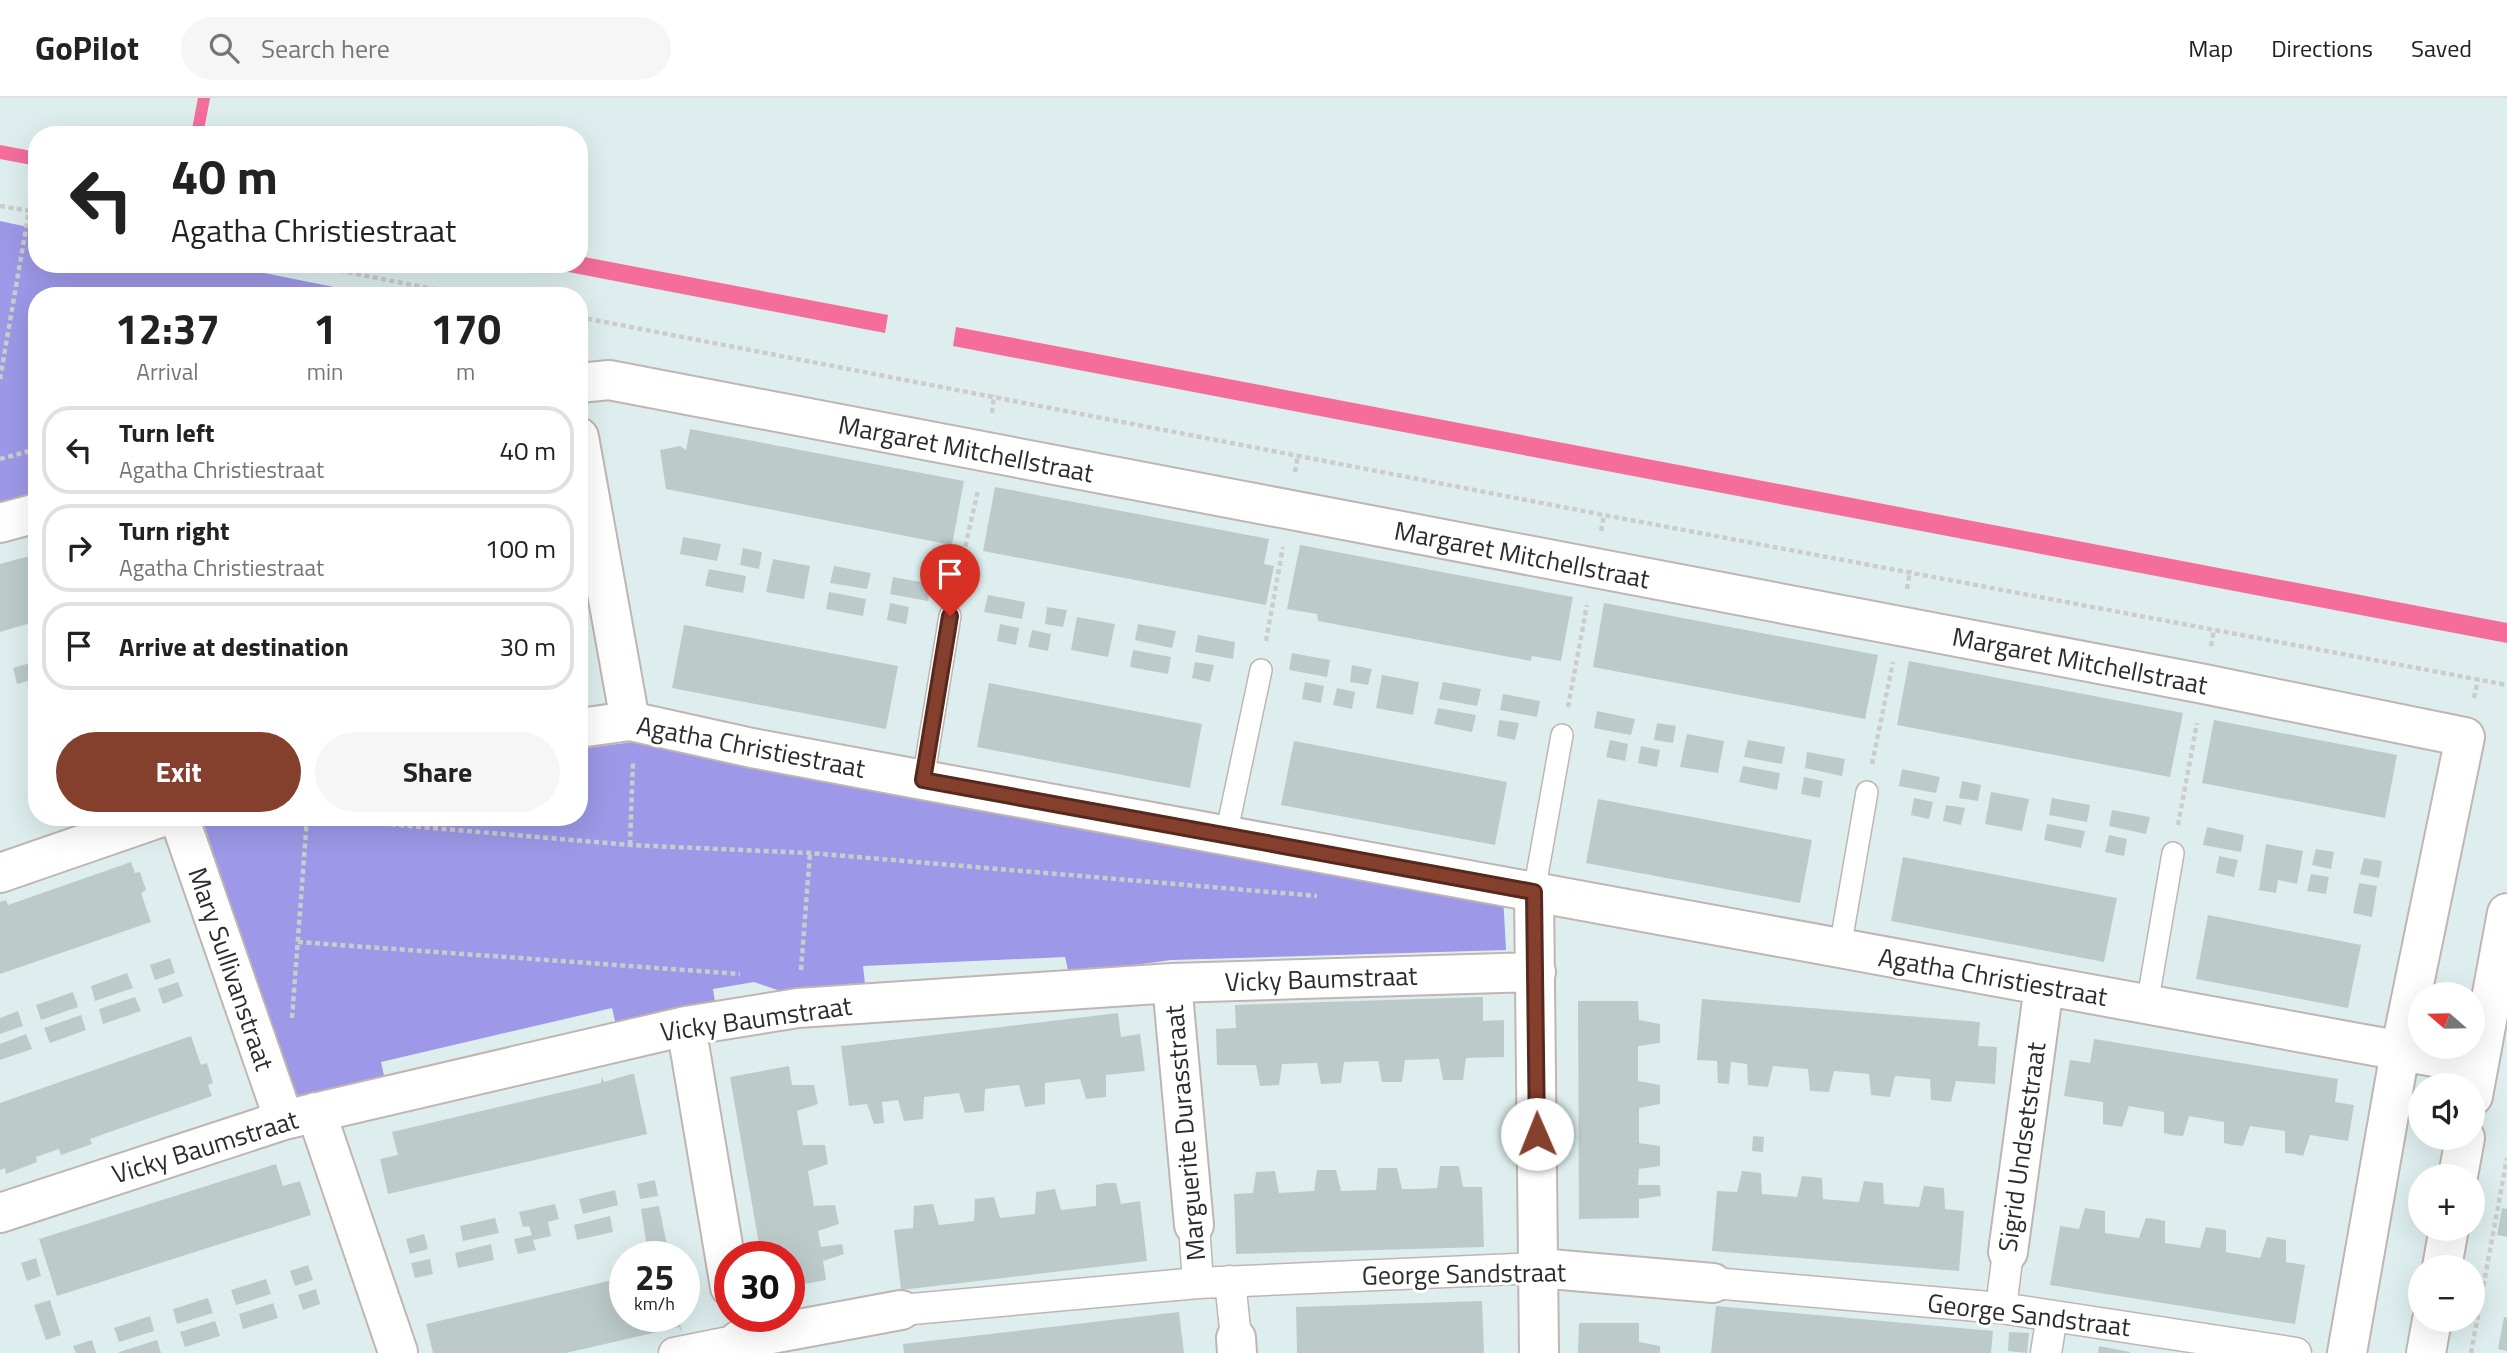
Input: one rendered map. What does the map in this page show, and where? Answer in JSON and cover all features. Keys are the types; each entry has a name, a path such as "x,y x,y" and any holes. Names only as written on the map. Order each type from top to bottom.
{"street":[{"name":"Margaret Mitchellstraat","path":"588,382 609,380 2204,684 2465,737 2399,1052"},
{"path":"588,487 630,721"},
{"path":"0,523 28,515"},
{"name":"Agatha Christiestraat","path":"588,727 630,721 751,748 2399,1052 2455,1073"},
{"path":"0,873 136,826"},
{"name":"Mary Sullivanstraat","path":"182,826 398,1353"},
{"path":"1534,892 1539,1353"},
{"path":"2477,1073 2507,913"},
{"name":"Vicky Baumstraat","path":"0,1213 300,1116 686,1026 798,1008 1172,983 1536,972"},
{"name":"Marguerite Durasstraat","path":"1172,983 1199,1283"},
{"name":"Sigrid Undsetstraat","path":"2001,1308 2044,986"},
{"path":"686,1026 722,1241"},
{"path":"2347,1353 2399,1052"},
{"name":"George Sandstraat","path":"674,1353 738,1336 901,1310 1199,1283 1538,1268 2001,1308 2296,1353"},
{"name":"Marguerite Durasstraat","path":"1230,1282 1236,1346"},
{"path":"2046,1353 2052,1316"},
{"path":"2426,1353 2430,1332"}],"lane":[{"path":"923,780 950,616"},
{"path":"1226,835 1261,670"},
{"path":"1534,892 1562,735"},
{"path":"1840,948 1867,792"},
{"path":"2147,1005 2173,853"}],"path":[{"path":"0,206 28,211"},
{"path":"0,379 28,217"},
{"path":"352,273 423,287"},
{"path":"588,319 2507,685"},
{"path":"950,616 987,453 994,395"},
{"path":"0,459 28,451"},
{"path":"1261,670 1298,454"},
{"path":"1562,735 1604,514"},
{"path":"1867,792 1910,570"},
{"path":"2173,853 2214,629"},
{"path":"629,845 634,743 630,721"},
{"path":"292,1026 305,826"},
{"path":"410,826 629,845 810,853 1324,896"},
{"path":"798,1008 810,853"},
{"path":"298,942 749,975"},
{"path":"2471,1353 2507,1158"}],"shaded area":[{"path":"0,145 28,150 28,164 0,159"},
{"path":"0,221 28,227 28,273 264,273 334,287 28,287 28,498 0,508"},
{"path":"588,258 888,315 885,333 574,273 588,273"},
{"path":"956,327 2507,623 2507,643 953,346"},
{"path":"633,742 751,753 1503,895 1506,950 1171,960 1069,974 1065,957 863,966 865,984 792,995 754,982 713,989 716,1008 616,1025 612,1008 381,1062 385,1080 300,1098 288,1081 205,826 588,826 588,748"}],"building":[{"path":"690,429 964,481 952,545 666,489 660,450 680,446 686,450"},
{"path":"995,487 1269,539 1264,564 1274,566 1266,605 983,551"},
{"path":"683,537 721,544 717,561 680,554"},
{"path":"1300,545 1573,597 1561,661 1532,656 1531,661 1318,621 1317,614 1287,609"},
{"path":"743,548 762,552 759,569 740,565"},
{"path":"28,556 28,624 0,632 0,564"},
{"path":"773,559 810,566 804,599 766,592"},
{"path":"834,566 871,573 867,589 830,583"},
{"path":"709,569 746,576 743,593 705,586"},
{"path":"893,577 931,584 928,601 890,594"},
{"path":"829,592 866,599 863,616 826,609"},
{"path":"988,595 1025,602 1022,619 984,612"},
{"path":"890,603 909,607 906,624 887,620"},
{"path":"1604,603 1878,655 1865,719 1593,667"},
{"path":"1047,607 1067,610 1063,627 1045,624"},
{"path":"1077,617 1115,624 1108,657 1071,650"},
{"path":"1000,624 1019,628 1016,645 997,641"},
{"path":"1138,624 1176,631 1172,648 1135,640"},
{"path":"684,625 898,666 886,729 672,688"},
{"path":"1032,630 1051,634 1048,651 1028,647"},
{"path":"1198,635 1235,642 1233,659 1195,652"},
{"path":"1133,650 1171,657 1168,674 1130,667"},
{"path":"1292,653 1330,660 1327,677 1289,670"},
{"path":"1909,661 2183,713 2170,777 1897,725"},
{"path":"1195,662 1214,665 1210,682 1192,678"},
{"path":"28,664 28,681 17,684 13,668"},
{"path":"1352,665 1372,669 1368,685 1350,682"},
{"path":"1382,675 1419,682 1413,715 1376,708"},
{"path":"1305,682 1324,686 1321,703 1302,699"},
{"path":"1443,682 1481,689 1477,706 1439,699"},
{"path":"989,683 1202,724 1190,788 977,747"},
{"path":"1337,688 1355,692 1352,709 1333,705"},
{"path":"1503,694 1540,701 1537,717 1500,710"},
{"path":"1438,708 1476,715 1472,732 1434,724"},
{"path":"1597,711 1635,719 1631,735 1594,728"},
{"path":"1499,720 1519,723 1515,740 1497,736"},
{"path":"2214,720 2397,755 2385,818 2202,783"},
{"path":"1657,723 1676,726 1673,743 1654,740"},
{"path":"1687,734 1724,741 1718,773 1680,767"},
{"path":"1610,740 1628,744 1625,761 1606,757"},
{"path":"1748,740 1785,747 1782,764 1744,757"},
{"path":"1294,741 1507,782 1495,845 1281,805"},
{"path":"1641,746 1660,750 1657,767 1638,763"},
{"path":"1807,752 1845,759 1842,776 1805,768"},
{"path":"1743,766 1780,773 1777,790 1739,782"},
{"path":"1902,769 1940,777 1936,793 1899,786"},
{"path":"1804,777 1823,781 1820,798 1801,794"},
{"path":"1962,781 1981,785 1978,801 1959,798"},
{"path":"1991,792 2029,799 2022,831 1985,824"},
{"path":"1914,798 1933,802 1929,819 1911,815"},
{"path":"2052,798 2090,805 2087,822 2049,815"},
{"path":"1598,799 1812,840 1800,903 1586,863"},
{"path":"1946,805 1965,808 1961,825 1943,821"},
{"path":"2112,810 2150,817 2146,834 2109,826"},
{"path":"2047,824 2085,831 2081,848 2044,840"},
{"path":"2207,827 2244,835 2241,852 2203,845"},
{"path":"2109,835 2127,839 2124,856 2105,852"},
{"path":"2266,844 2303,851 2297,884 2278,880 2276,893 2259,890"},
{"path":"2316,849 2334,852 2331,869 2312,865"},
{"path":"2219,856 2238,860 2234,877 2216,873"},
{"path":"1903,857 2117,898 2104,962 1891,921"},
{"path":"2364,858 2382,861 2379,878 2360,874"},
{"path":"131,862 135,873 140,872 146,890 141,893 151,922 0,974 0,902 6,900 8,905"},
{"path":"2311,874 2329,877 2326,894 2307,891"},
{"path":"2359,883 2377,886 2372,917 2353,913"},
{"path":"2208,915 2361,945 2348,1008 2196,979"},
{"path":"170,958 175,973 155,980 150,965"},
{"path":"127,973 133,988 95,1001 91,986"},
{"path":"178,982 183,996 163,1004 158,989"},
{"path":"73,992 78,1007 41,1020 36,1005"},
{"path":"135,997 141,1011 103,1024 99,1009"},
{"path":"1483,997 1483,1021 1504,1020 1504,1057 1466,1058 1463,1080 1443,1080 1439,1059 1405,1060 1402,1082 1382,1082 1378,1061 1344,1062 1341,1083 1321,1084 1317,1063 1282,1064 1279,1085 1260,1086 1256,1065 1217,1065 1216,1029 1236,1028 1235,1005"},
{"path":"1702,999 1980,1022 1978,1046 1997,1047 1995,1084 1956,1081 1951,1102 1931,1100 1930,1079 1895,1076 1890,1097 1871,1095 1869,1074 1834,1071 1829,1092 1810,1091 1808,1069 1773,1066 1768,1087 1748,1085 1747,1064 1731,1062 1729,1084 1718,1083 1717,1061 1697,1060"},
{"path":"1578,1001 1638,1001 1639,1020 1660,1024 1660,1043 1638,1046 1638,1081 1660,1085 1660,1104 1639,1108 1639,1143 1660,1146 1660,1166 1639,1169 1638,1185 1660,1185 1661,1196 1639,1199 1639,1218 1579,1219"},
{"path":"18,1011 23,1026 0,1034 0,1018"},
{"path":"1118,1013 1121,1037 1140,1034 1145,1071 1106,1075 1106,1097 1086,1099 1080,1079 1045,1083 1045,1104 1025,1107 1019,1085 985,1089 984,1111 965,1113 959,1093 924,1097 923,1119 904,1121 898,1100 882,1102 884,1123 874,1124 867,1104 849,1106 841,1046"},
{"path":"81,1015 86,1030 50,1043 44,1028"},
{"path":"26,1034 32,1049 0,1060 0,1044"},
{"path":"191,1036 201,1065 207,1063 213,1083 208,1085 212,1096 90,1139 92,1144 61,1155 59,1149 36,1157 37,1162 6,1174 5,1168 0,1170 0,1103"},
{"path":"2094,1039 2338,1079 2335,1102 2354,1105 2348,1141 2310,1135 2303,1156 2285,1153 2285,1131 2250,1126 2243,1146 2233,1145 2224,1143 2224,1122 2189,1116 2183,1136 2173,1135 2164,1133 2164,1112 2129,1106 2122,1127 2103,1124 2103,1102 2064,1096 2070,1060 2090,1063"},
{"path":"789,1066 792,1085 814,1085 818,1104 797,1111 803,1145 825,1145 828,1164 808,1171 814,1206 835,1205 839,1224 818,1231 821,1247 842,1244 844,1254 823,1261 826,1280 805,1284 805,1241 758,1241 730,1077"},
{"path":"634,1074 647,1134 388,1194 380,1159 398,1155 392,1132 601,1083 602,1077 604,1082"},
{"path":"1753,1136 1764,1137 1763,1152 1752,1151"},
{"path":"276,1164 283,1186 300,1181 311,1215 57,1296 39,1239"},
{"path":"1440,1166 1459,1166 1463,1187 1482,1187 1484,1247 1236,1254 1234,1194 1253,1193 1256,1172 1275,1171 1279,1193 1314,1191 1317,1170 1336,1170 1341,1191 1376,1190 1378,1168 1397,1168 1402,1189 1419,1189 1437,1188"},
{"path":"1742,1171 1761,1173 1762,1194 1797,1197 1802,1176 1822,1178 1823,1199 1859,1202 1864,1181 1883,1183 1884,1204 1919,1207 1924,1186 1944,1188 1945,1209 1964,1211 1959,1271 1712,1251 1717,1191 1737,1192"},
{"path":"655,1180 658,1196 640,1199 637,1184"},
{"path":"1116,1183 1121,1204 1140,1201 1147,1261 901,1290 894,1230 913,1228 914,1206 933,1204 939,1225 974,1221 975,1199 994,1197 1000,1218 1035,1214 1036,1192 1055,1189 1061,1210 1096,1206 1096,1185"},
{"path":"615,1190 618,1205 583,1214 579,1199"},
{"path":"555,1204 559,1219 548,1222 551,1236 533,1240 536,1250 518,1254 514,1239 532,1235 529,1226 523,1227 519,1212"},
{"path":"659,1206 666,1241 646,1241 641,1209"},
{"path":"2085,1208 2105,1211 2105,1233 2139,1238 2146,1218 2165,1221 2165,1243 2200,1248 2206,1227 2226,1230 2226,1252 2260,1258 2267,1237 2286,1240 2286,1262 2305,1265 2295,1324 2050,1285 2060,1226 2079,1229"},
{"path":"2502,1208 2507,1209 2507,1237 2497,1235"},
{"path":"610,1216 613,1232 577,1240 574,1225"},
{"path":"495,1218 499,1233 463,1241 460,1226"},
{"path":"424,1234 428,1249 410,1254 406,1239"},
{"path":"491,1244 494,1260 458,1268 455,1253"},
{"path":"36,1258 41,1276 27,1281 21,1263"},
{"path":"430,1259 433,1274 415,1278 411,1263"},
{"path":"308,1265 313,1280 295,1286 290,1271"},
{"path":"266,1279 271,1294 236,1305 231,1290"},
{"path":"609,1281 609,1332 657,1332 566,1353 433,1353 426,1324"},
{"path":"316,1289 320,1304 303,1310 298,1295"},
{"path":"208,1298 213,1313 177,1324 173,1309"},
{"path":"50,1300 61,1335 46,1340 34,1305"},
{"path":"1482,1301 1484,1353 1297,1353 1296,1307"},
{"path":"273,1303 278,1318 243,1329 239,1314"},
{"path":"1716,1306 1993,1331 1991,1353 1711,1353"},
{"path":"1179,1312 1184,1353 904,1353 903,1344"},
{"path":"150,1316 154,1331 119,1342 114,1328"},
{"path":"2504,1317 2507,1318 2507,1351 2498,1349"},
{"path":"215,1321 220,1336 185,1347 180,1332"},
{"path":"1579,1323 1639,1323 1639,1342 1660,1346 1660,1353 1578,1353"},
{"path":"2009,1332 2029,1333 2027,1353 2008,1351"},
{"path":"92,1340 96,1353 76,1353 73,1346"},
{"path":"157,1340 161,1353 119,1353 119,1352"},
{"path":"2099,1346 2130,1352 2130,1353 2098,1353"}],"waterway":[{"path":"199,126 204,98"}],"route":[{"path":"950,616 923,780 1534,892 1537,1134"}]}
